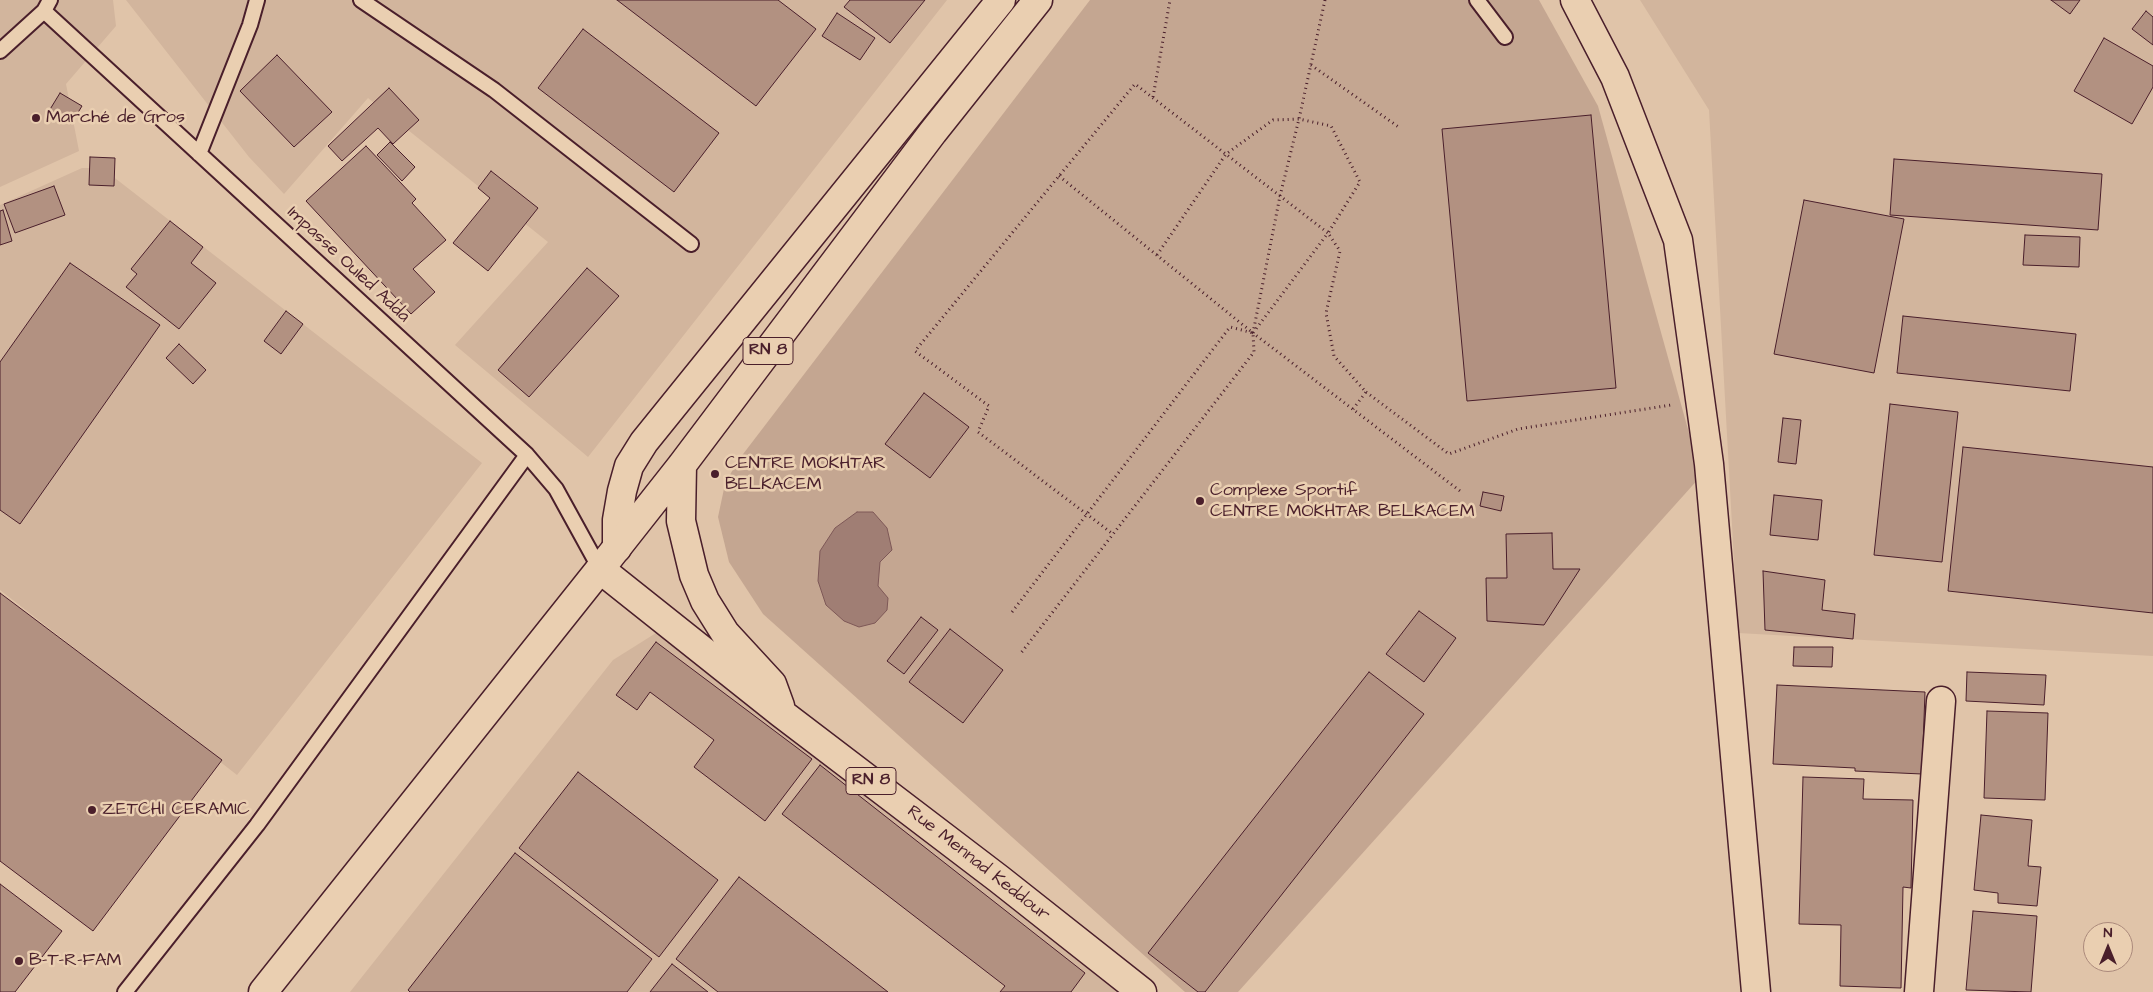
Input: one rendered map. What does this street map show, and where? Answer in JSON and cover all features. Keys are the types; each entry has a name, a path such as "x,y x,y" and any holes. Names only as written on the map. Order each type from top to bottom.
{"main road":[{"path":"617,548 617,520 622,491 630,466 644,442 1001,0"},
{"name":"RN 8","path":"600,569 682,465 933,132 1038,0"},
{"path":"1575,0 1616,77 1678,240 1709,464 1756,992"},
{"path":"682,465 681,521 694,575 705,601 725,633 772,684 778,698 781,713"},
{"path":"263,992 600,569"},
{"name":"Rue Mennad Keddour","path":"600,569 781,713 999,879 1142,992"},
{"path":"1919,992 1941,701"}],"lane":[{"path":"199,154 250,26 257,0"},
{"path":"361,0 494,90 691,244"},
{"path":"1477,0 1505,37"},
{"path":"0,51 47,5"},
{"name":"Impasse Ouled Adda","path":"47,5 199,154 527,455 556,489 600,569"},
{"path":"125,992 257,825 527,455"}],"path":[{"path":"1153,97 1170,0"},
{"path":"1021,653 1254,352 1253,333 1280,196 1300,119 1325,0"},
{"path":"1311,65 1400,128"},
{"path":"1113,534 978,432 989,406 915,351 1135,84 1328,233 1340,252 1326,313 1334,356 1366,392 1449,454 1518,429 1700,401"},
{"path":"1157,255 1226,154 1273,120 1300,119 1331,126 1360,182 1328,233 1253,333"},
{"path":"1059,176 1253,333 1460,491"},
{"path":"1012,612 1230,327 1253,333"},
{"path":"1353,410 1366,392"}],"shaded area":[{"name":"Marché de Gros","path":"0,0 113,0 116,26 66,84 79,151 0,187"},
{"path":"126,0 947,0 588,457 455,345 548,242 368,98 284,194 249,157"},
{"name":"Complexe Sportif CENTRE MOKHTAR BELKACEM","path":"1090,0 1539,0 1598,106 1701,476 1238,992 1185,992 763,614 729,562 718,517 725,484 737,462"},
{"path":"1640,0 2153,0 2153,656 1738,633 1709,110"},
{"path":"82,168 102,168 482,463 237,775 0,590 0,205"},
{"path":"857,512 873,512 887,528 892,550 880,562 878,586 888,598 887,610 875,623 859,627 844,621 826,605 818,581 820,551 835,528"},
{"path":"664,628 1118,992 350,992 613,660"}],"building":[{"path":"617,0 778,0 816,29 756,106"},
{"path":"850,0 925,0 890,43 844,7"},
{"path":"2051,0 2080,0 2070,14"},
{"path":"2146,11 2153,17 2153,45 2132,29"},
{"path":"837,13 875,38 860,60 822,36"},
{"path":"583,29 719,133 674,192 538,88"},
{"path":"2104,38 2153,66 2153,87 2132,124 2074,91"},
{"path":"277,55 332,112 294,147 240,91"},
{"path":"389,88 419,120 393,144 378,128 342,161 328,146"},
{"path":"60,93 82,106 71,124 49,111"},
{"path":"1591,115 1616,388 1467,401 1442,129"},
{"path":"390,142 415,167 402,181 377,155"},
{"path":"366,146 416,199 412,203 446,240 413,269 435,292 411,314 306,201"},
{"path":"90,157 115,158 114,186 89,185"},
{"path":"1894,159 2102,174 2098,230 1890,215"},
{"path":"491,171 538,208 488,271 453,243 490,198 478,188"},
{"path":"54,186 65,215 15,233 4,204"},
{"path":"1804,200 1904,219 1874,373 1774,354"},
{"path":"3,210 12,241 0,245 0,211"},
{"path":"170,221 203,247 191,263 216,283 179,329 126,287 137,274 131,269"},
{"path":"2025,235 2080,237 2079,267 2023,265"},
{"path":"70,263 160,325 20,524 0,510 0,362"},
{"path":"587,268 619,296 529,397 498,370"},
{"path":"286,311 303,324 281,354 264,341"},
{"path":"1903,316 2076,334 2070,391 1897,373"},
{"path":"179,344 206,370 193,384 166,358"},
{"path":"924,393 969,427 930,478 885,444"},
{"path":"1890,404 1958,412 1942,562 1874,555"},
{"path":"1783,418 1801,420 1796,464 1778,462"},
{"path":"1963,447 2153,467 2153,613 1948,591"},
{"path":"1483,492 1504,496 1501,511 1480,506"},
{"path":"1774,495 1822,500 1818,540 1770,535"},
{"path":"1552,533 1553,569 1580,569 1544,625 1487,621 1486,578 1507,578 1506,534"},
{"path":"1763,571 1825,580 1822,610 1855,614 1853,639 1765,630"},
{"name":"ZETCHI CERAMIC","path":"0,593 222,760 93,931 0,861"},
{"path":"1419,611 1456,638 1424,682 1386,654"},
{"path":"921,617 938,630 904,674 887,661"},
{"path":"950,629 1003,670 963,723 909,682"},
{"path":"656,642 812,759 765,821 694,767 714,740 650,692 637,710 616,695"},
{"path":"1794,647 1833,647 1832,667 1793,666"},
{"path":"1369,672 1424,714 1205,992 1198,992 1148,953"},
{"path":"1967,672 2046,675 2044,705 1966,701"},
{"path":"1777,685 1925,692 1922,774 1773,764"},
{"path":"1987,711 2048,713 2045,800 1984,798"},
{"path":"820,765 1085,973 1071,992 1000,992 1005,986 782,814"},
{"path":"578,772 718,880 659,957 519,848"},
{"path":"1803,777 1864,779 1863,799 1913,800 1911,888 1903,887 1901,988 1840,986 1841,925 1799,924"},
{"path":"1981,815 2032,820 2028,866 2041,867 2037,906 1998,903 1998,893 1974,890"},
{"path":"515,853 652,959 627,992 410,992 408,990"},
{"path":"739,877 888,992 718,992 676,959"},
{"name":"B-T-R-FAM","path":"0,884 62,931 15,992 0,992"},
{"path":"1973,911 2037,916 2031,992 1966,990"},
{"path":"672,964 708,992 650,992"}],"place":[{"name":"Marché de Gros","path":"36,118"},
{"name":"CENTRE MOKHTAR BELKACEM","path":"715,474"},
{"name":"Complexe Sportif CENTRE MOKHTAR BELKACEM","path":"1200,501"},
{"name":"ZETCHI CERAMIC","path":"92,810"},
{"name":"B-T-R-FAM","path":"19,961"}]}
